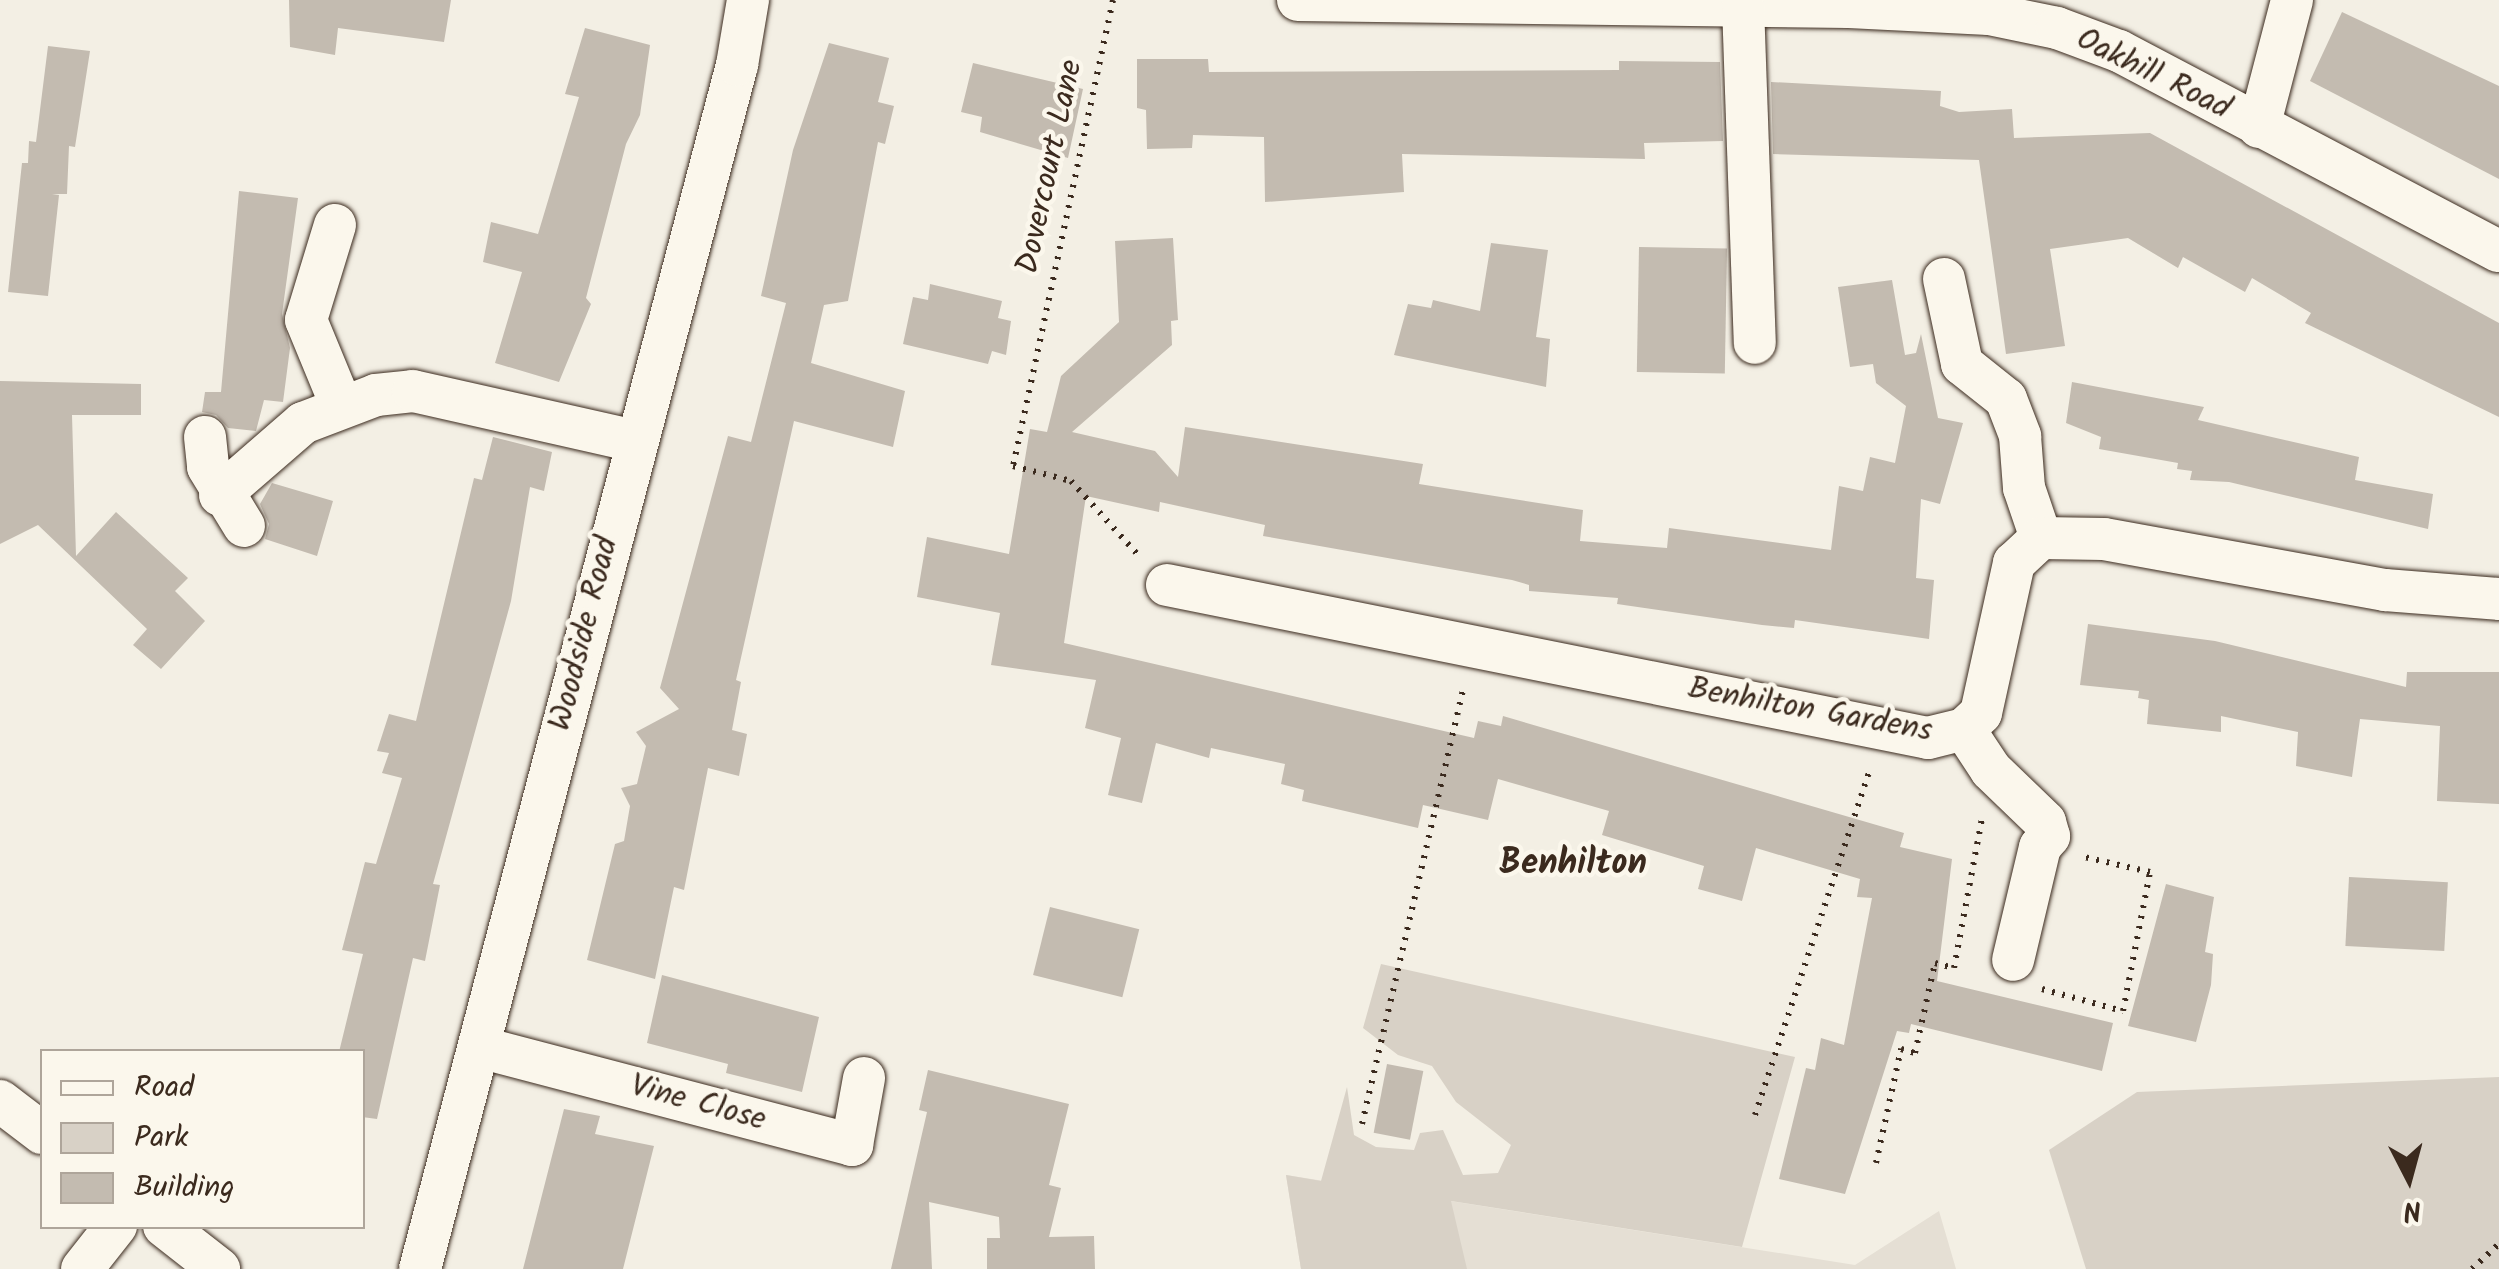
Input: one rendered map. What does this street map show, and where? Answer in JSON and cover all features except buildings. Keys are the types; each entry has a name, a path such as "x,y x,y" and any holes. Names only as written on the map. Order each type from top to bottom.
{"street":[{"name":"Woodside Road","path":"420,1269 634,441 737,65 748,0"},
{"name":"Oakhill Road","path":"1298,0 1743,6 1990,14 2057,28 2119,51 2499,252"},
{"path":"2258,127 2292,0"},
{"path":"1743,6 1755,343"},
{"path":"336,225 306,320 340,405"},
{"path":"1944,278 1962,364 2006,399 2013,418 2024,488 2041,538 2104,538 2385,590 2499,598"},
{"path":"205,436 208,467 232,510 270,445 340,405 413,391 634,441"},
{"name":"Benhilton Gardens","path":"1167,585 1928,738 1964,729 1981,713 1990,690 2014,562 2041,538"},
{"path":"1964,729 1991,770 2045,822 2049,836 2040,847 2021,973"},
{"name":"Vine Close","path":"479,1047 852,1144 864,1078"},
{"path":"0,1101 40,1131"},
{"path":"82,1269 114,1229"},
{"path":"168,1229 219,1269"}],"path":[{"name":"Dovercourt Lane","path":"1112,0 1013,466 1071,482 1167,585"},
{"path":"1362,1124 1474,645"},
{"path":"1755,1115 1839,879 1882,728"},
{"path":"1954,968 1991,770"},
{"path":"2021,973 2123,1011 2150,872 2040,847"},
{"path":"1876,1162 1901,1049 1915,1053 1935,963 1972,972"},
{"path":"2472,1269 2499,1244"}],"shaded area":[{"path":"1286,1175 1855,1265 1939,1211 1956,1269 1301,1269"}],"green space":[{"path":"1381,964 1795,1057 1742,1247 1451,1201 1467,1269 1301,1269 1286,1175 1321,1181 1347,1087 1354,1135 1376,1147 1414,1150 1420,1133 1443,1130 1463,1175 1498,1173 1511,1145 1456,1102 1432,1066 1398,1055 1363,1028"},
{"path":"2499,1077 2499,1269 2086,1269 2049,1150 2137,1092"}],"district":[{"name":"Benhilton","path":"1573,864"}]}
